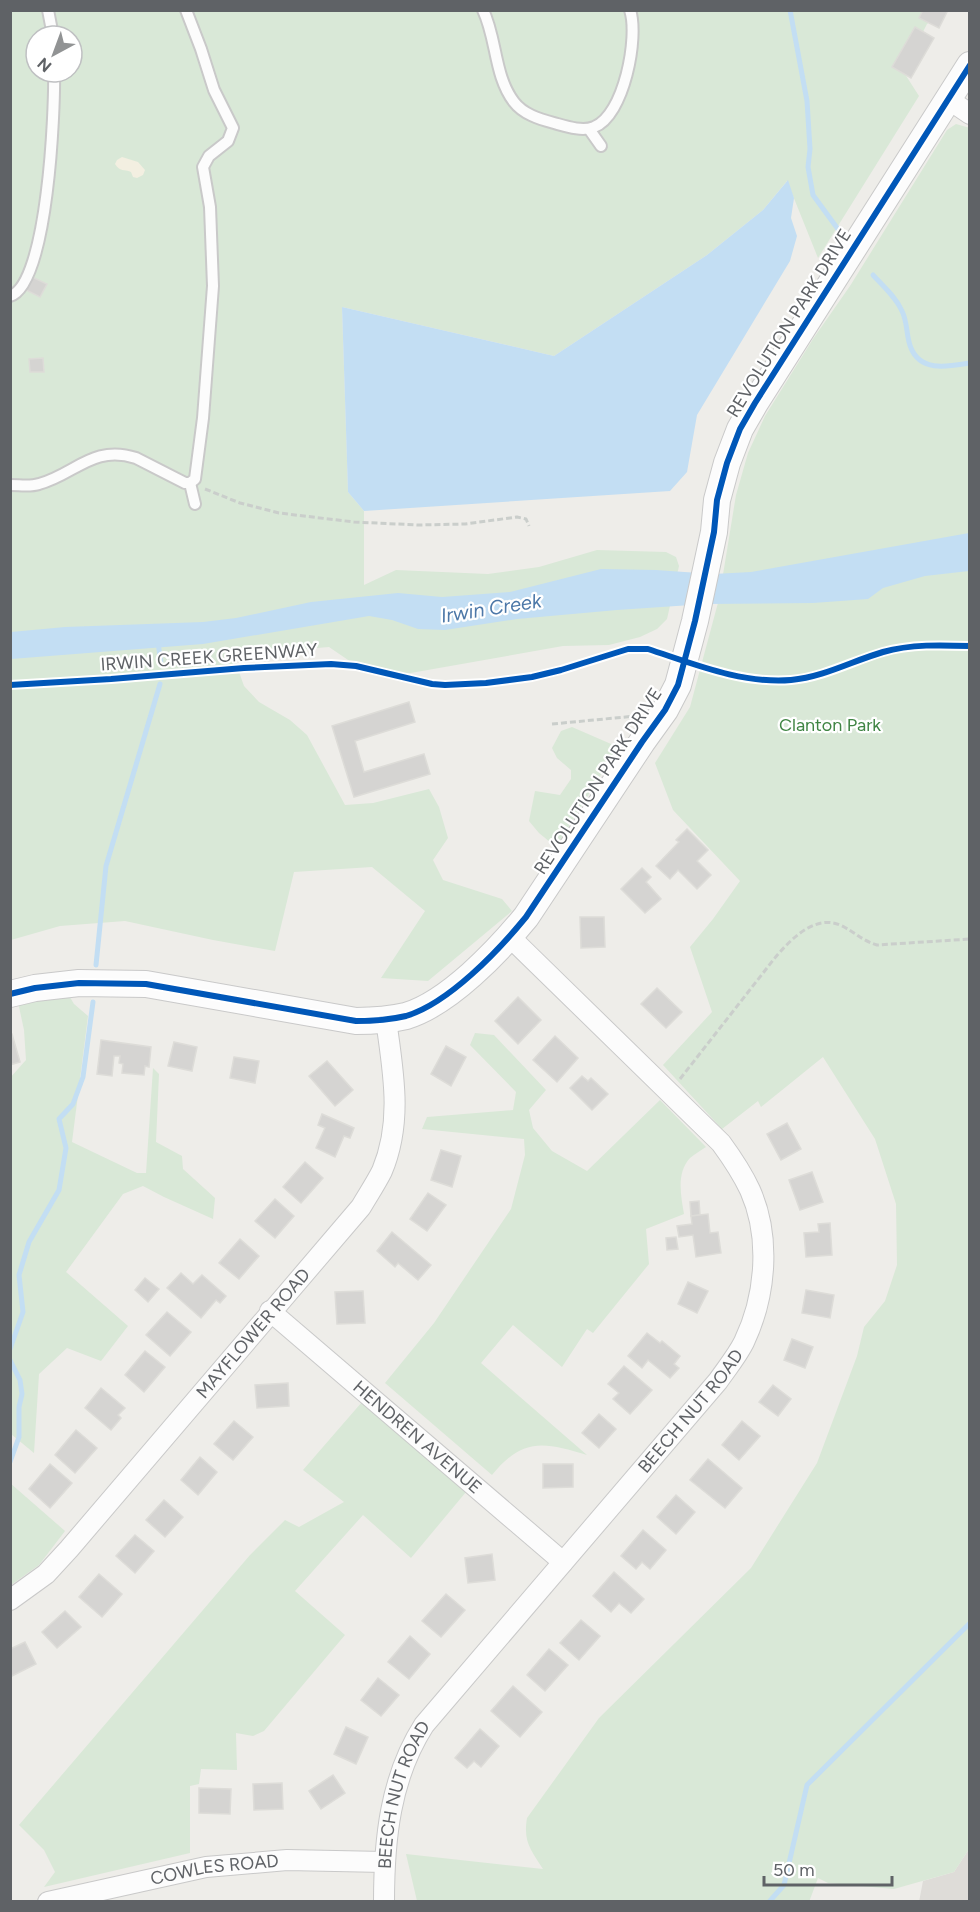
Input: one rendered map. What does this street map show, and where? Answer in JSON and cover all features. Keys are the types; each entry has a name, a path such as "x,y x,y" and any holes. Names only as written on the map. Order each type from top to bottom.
{"street":[{"name":"REVOLUTION PARK DRIVE","path":"10,994 35,988 79,983 146,984 356,1021 386,1020 406,1015 434,1002 478,968 509,936 546,888 609,790 665,710 678,685 695,621 714,532 717,500 727,463 740,429 969,65"},
{"path":"948,99 969,114"},
{"name":"BEECH NUT ROAD","path":"384,1902 384,1862 393,1799 403,1765 416,1738 424,1725 703,1401 743,1344 758,1309 762,1281 763,1250 759,1220 751,1192 738,1166 721,1143 509,936"},
{"name":"MAYFLOWER ROAD","path":"10,1600 46,1574 69,1549 361,1207 383,1169 396,1113 386,1020"},
{"name":"HENDREN AVENUE","path":"270,1311 563,1562"},
{"name":"COWLES ROAD","path":"48,1902 206,1867 287,1860 384,1862"}],"lane":[{"path":"186,10 214,90 233,128 228,141 209,156 203,167 210,207 213,286 202,428 196,476 190,483"},
{"path":"483,10 500,73 515,104 539,119 589,129 608,117 622,91 631,46 633,24 630,10"},
{"path":"10,296 22,287 34,259 48,189 54,116 54,84"},
{"path":"589,129 601,146"},
{"path":"10,485 41,484 92,459 111,455 136,458 185,483 190,483"},
{"path":"190,483 195,504"}],"path":[{"path":"190,483 240,503 279,513 354,522 419,525 465,524 523,517 529,526"},
{"path":"552,724 641,716"},
{"path":"676,1084 785,946 812,926 831,923 877,945 969,939"}],"shaded area":[{"path":"969,1849 969,1901 919,1902 923,1881 954,1872"}],"green space":[{"path":"11,11 946,11 927,24 903,71 919,96 818,258 787,181 763,210 707,255 554,356 342,307 348,492 364,511 364,585 396,570 488,574 539,567 597,550 666,552 676,557 679,566 667,619 657,629 640,637 609,645 563,646 405,674 351,662 329,647 233,655 244,686 259,702 290,720 307,735 345,805 373,803 429,789 439,807 448,838 433,860 443,880 502,899 512,911 428,981 381,978 425,911 372,867 294,872 275,951 125,921 60,926 11,940"},
{"name":"Clanton Park","path":"956,124 970,128 969,1849 954,1872 894,1889 828,1883 818,1878 809,1902 417,1901 406,1854 543,1869 527,1840 527,1818 599,1718 751,1568 817,1463 857,1356 864,1327 885,1301 897,1265 896,1204 875,1139 823,1057 761,1107 758,1101 722,1129 663,1065 712,1012 690,947 740,881 673,810 655,763 690,707 719,599 736,495 748,453 765,416 813,339 850,286 947,130"},
{"path":"572,727 618,747 556,847 529,821 535,791 560,795 571,779 571,770 557,758 552,748 561,731"},
{"path":"68,994 74,1004 88,1016 72,1142 137,1173 146,1173 153,1068 159,1074 156,1142 182,1156 183,1169 215,1198 213,1219 143,1186 123,1194 66,1272 128,1326 101,1361 67,1348 39,1374 34,1453 11,1434 10,1078 26,1060 24,1030 18,1002"},
{"path":"475,1033 494,1035 546,1090 529,1110 533,1128 552,1151 587,1171 660,1100 706,1147 690,1158 683,1171 681,1185 684,1214 646,1229 649,1264 593,1333 587,1329 562,1367 513,1325 481,1363 587,1455 558,1447 535,1446 514,1454 492,1475 385,1383 434,1323 511,1209 525,1155 524,1139 422,1129 427,1117 513,1110 516,1092 470,1045"},
{"path":"362,1402 466,1492 411,1558 363,1515 295,1591 345,1635 264,1731 253,1736 236,1733 237,1770 201,1769 199,1784 190,1786 190,1853 44,1887 55,1872 44,1850 19,1825 250,1555 285,1520 299,1527 344,1502 303,1470"},
{"path":"10,1483 65,1531 39,1565 11,1585"}],"sand":[{"path":"122,157 138,162 145,170 143,175 133,177 131,172 119,168 115,164"}],"water":[{"path":"788,180 794,198 791,218 797,236 790,261 697,415 687,472 670,491 364,511 348,492 342,307 554,356 707,255 763,210"},
{"name":"Irwin Creek","path":"969,533 969,571 925,576 883,588 868,599 813,603 706,604 617,610 517,619 445,630 418,629 392,620 369,616 203,644 11,659 11,632 65,627 203,622 236,618 311,602 398,593 442,597 510,592 601,569 713,574 751,572"}],"building":[{"path":"923,10 948,10 939,28 919,18"},
{"path":"915,27 934,38 911,78 892,67"},
{"path":"30,276 47,284 40,297 24,289"},
{"path":"43,358 44,372 30,372 29,359"},
{"path":"409,702 415,722 355,741 364,772 424,754 430,774 354,797 332,726"},
{"path":"687,829 708,850 697,861 711,875 697,889 678,870 670,879 656,866 679,842 676,840"},
{"path":"642,868 651,877 646,882 661,899 645,913 621,889"},
{"path":"580,917 604,917 605,947 581,948"},
{"path":"657,988 682,1012 666,1028 641,1004"},
{"path":"518,997 541,1020 518,1044 495,1021"},
{"path":"10,1034 12,1034 20,1062 10,1065"},
{"path":"555,1036 578,1058 557,1082 533,1060"},
{"path":"101,1040 151,1047 149,1067 145,1066 144,1075 122,1073 123,1064 119,1063 120,1056 114,1056 112,1076 97,1074"},
{"path":"174,1042 197,1047 192,1071 168,1066"},
{"path":"446,1046 466,1057 451,1086 431,1074"},
{"path":"234,1057 259,1061 255,1083 230,1078"},
{"path":"327,1061 353,1090 335,1106 309,1076"},
{"path":"582,1076 588,1081 591,1078 608,1094 592,1110 570,1088"},
{"path":"322,1114 354,1128 350,1138 344,1136 335,1157 316,1148 325,1128 318,1125"},
{"path":"787,1123 801,1149 781,1160 767,1134"},
{"path":"441,1150 461,1156 452,1187 431,1180"},
{"path":"305,1162 323,1178 301,1203 283,1187"},
{"path":"812,1172 823,1202 800,1210 789,1180"},
{"path":"428,1193 446,1205 427,1231 410,1219"},
{"path":"275,1199 294,1216 275,1238 255,1221"},
{"path":"699,1201 700,1215 691,1216 690,1202"},
{"path":"708,1214 710,1233 718,1232 721,1253 696,1257 693,1235 679,1237 677,1226 692,1224 691,1216"},
{"path":"830,1223 832,1255 806,1257 804,1233 819,1232 818,1224"},
{"path":"392,1232 431,1265 418,1280 398,1263 395,1267 377,1251"},
{"path":"676,1237 678,1249 667,1250 666,1238"},
{"path":"240,1239 259,1256 239,1279 219,1263"},
{"path":"181,1273 193,1284 202,1275 226,1296 220,1303 216,1300 201,1318 167,1288"},
{"path":"145,1278 159,1289 148,1302 135,1290"},
{"path":"688,1282 708,1291 697,1313 678,1304"},
{"path":"806,1290 834,1295 830,1318 802,1313"},
{"path":"363,1291 365,1323 337,1324 335,1292"},
{"path":"167,1312 191,1332 170,1356 146,1335"},
{"path":"647,1333 660,1343 662,1341 680,1356 674,1364 679,1368 670,1378 648,1360 642,1368 628,1356"},
{"path":"792,1339 813,1347 805,1368 784,1360"},
{"path":"145,1351 165,1367 144,1392 125,1375"},
{"path":"624,1366 652,1390 630,1414 613,1399 619,1393 608,1384"},
{"path":"288,1383 289,1406 257,1408 255,1385"},
{"path":"773,1385 791,1399 778,1416 759,1402"},
{"path":"101,1388 125,1408 118,1415 121,1418 111,1430 85,1408"},
{"path":"599,1414 616,1429 599,1448 582,1433"},
{"path":"234,1421 253,1437 233,1460 214,1444"},
{"path":"742,1421 760,1436 739,1460 722,1445"},
{"path":"76,1430 97,1448 75,1473 55,1455"},
{"path":"200,1457 217,1472 198,1495 181,1480"},
{"path":"708,1459 742,1488 725,1508 690,1480"},
{"path":"50,1464 72,1483 50,1508 29,1489"},
{"path":"543,1464 573,1464 573,1487 543,1488"},
{"path":"676,1495 695,1512 676,1534 657,1517"},
{"path":"164,1500 183,1517 165,1537 146,1520"},
{"path":"643,1530 666,1550 650,1569 642,1562 636,1569 621,1556"},
{"path":"135,1535 154,1551 135,1573 116,1556"},
{"path":"492,1554 495,1580 468,1583 465,1558"},
{"path":"614,1572 644,1599 631,1613 619,1603 611,1612 593,1596"},
{"path":"99,1574 122,1594 102,1617 79,1597"},
{"path":"446,1594 465,1610 441,1637 422,1621"},
{"path":"65,1611 81,1627 57,1648 42,1632"},
{"path":"581,1620 600,1636 579,1660 560,1643"},
{"path":"410,1636 430,1654 409,1679 388,1662"},
{"path":"25,1642 36,1664 10,1677 10,1649"},
{"path":"549,1649 568,1665 545,1691 527,1675"},
{"path":"378,1678 399,1695 381,1716 361,1700"},
{"path":"513,1686 542,1712 520,1737 491,1711"},
{"path":"346,1727 368,1737 356,1764 334,1754"},
{"path":"480,1729 499,1746 481,1767 474,1761 467,1768 455,1758"},
{"path":"333,1775 345,1793 321,1809 309,1791"},
{"path":"282,1783 283,1809 254,1810 253,1784"},
{"path":"199,1788 231,1789 230,1814 199,1813"}],"waterway":[{"path":"790,10 807,101 810,149 808,167 813,195 843,236"},
{"path":"873,275 899,306 904,316 909,344 916,356 929,365 970,363"},
{"path":"158,642 161,664"},
{"path":"96,965 106,866 160,684"},
{"path":"10,1349 23,1312 19,1275 29,1242 59,1190 66,1148 59,1119 73,1104 83,1077 93,1002"},
{"path":"10,1360 20,1380 22,1394 19,1407 19,1437 10,1462"},
{"path":"769,1902 784,1885 807,1785 970,1623"}],"cycle path":[{"path":"10,994 35,988 79,983 146,984 356,1021 375,1020 406,1016 439,1000 487,960 526,917 665,710 678,685 695,621 714,532 717,500 727,463 740,429 970,65"},
{"name":"IRWIN CREEK GREENWAY","path":"10,685 331,664 356,666 432,684 486,683 532,677 628,649 648,649 736,676 791,680 826,672 894,649 970,646"}]}
